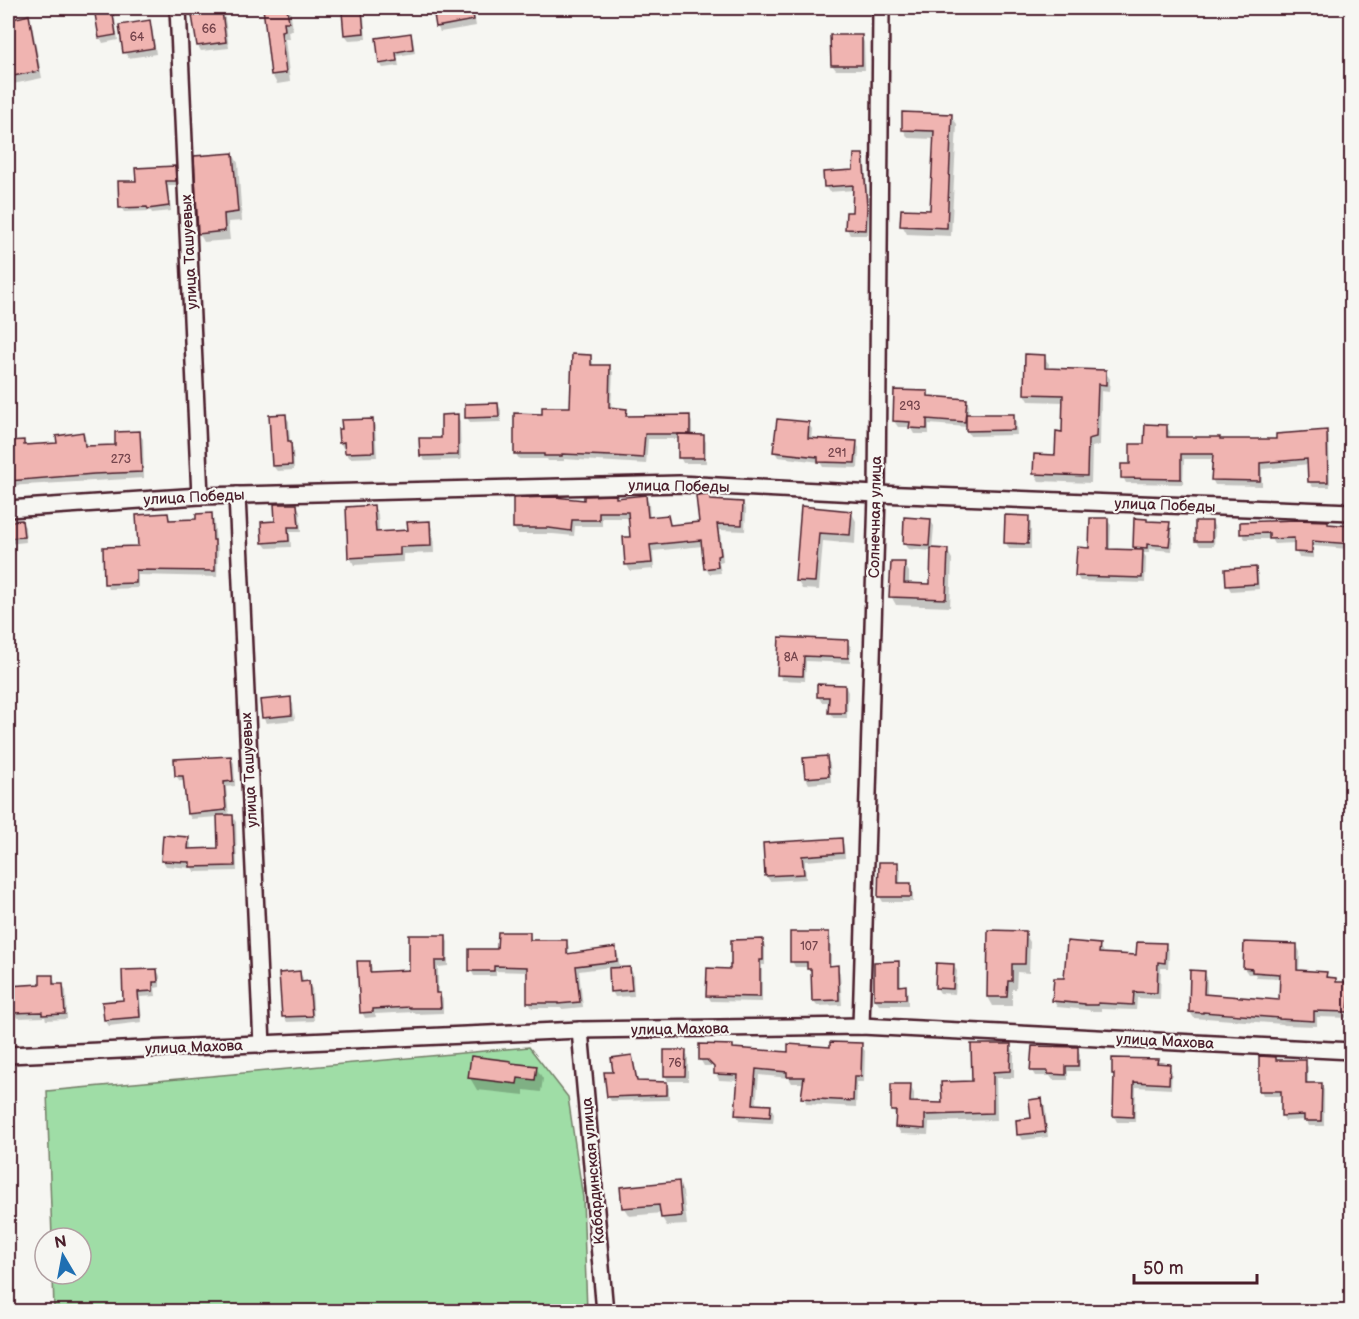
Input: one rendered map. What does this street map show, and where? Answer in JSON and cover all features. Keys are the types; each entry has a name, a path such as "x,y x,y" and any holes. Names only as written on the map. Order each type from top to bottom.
{"street":[{"name":"улица Ташуевых","path":"178,8 200,496"},
{"name":"Солнечная улица","path":"861,1026 877,494 881,8"},
{"name":"улица Победы","path":"8,509 200,496 679,484 1352,512"},
{"name":"улица Ташуевых","path":"237,495 262,1044"},
{"name":"улица Махова","path":"8,1055 580,1030 861,1026 1352,1051"},
{"name":"Кабардинская улица","path":"580,1030 605,1311"}],"green space":[{"path":"529,1047 568,1097 583,1198 587,1311 54,1311 53,1286 93,1286 93,1226 52,1226 47,1091"}],"building":[{"path":"94,8 112,8 116,35 99,38"},
{"path":"263,8 287,8 289,22 284,22 285,30 281,31 286,73 271,75"},
{"path":"433,8 472,8 474,20 436,27"},
{"path":"362,10 364,33 344,35 342,12"},
{"path":"222,11 226,42 197,46 192,15"},
{"path":"29,15 39,71 8,77 8,20"},
{"path":"150,20 154,48 123,53 119,25"},
{"path":"411,33 413,49 396,52 397,61 379,64 376,38"},
{"path":"830,35 862,35 862,65 831,65"},
{"path":"902,112 952,114 947,228 900,226 901,209 930,210 934,131 902,130"},
{"path":"233,153 238,212 224,214 225,231 198,234 194,156"},
{"path":"854,154 863,154 867,206 866,230 845,229 846,212 852,212 853,185 824,187 823,172 853,170"},
{"path":"175,166 176,181 166,181 169,206 148,209 147,207 119,208 118,181 136,181 135,168"},
{"path":"572,354 591,355 591,365 610,365 609,407 627,409 626,416 690,415 690,434 645,434 643,458 514,454 514,413 542,414 542,407 570,407"},
{"path":"1025,354 1045,355 1045,368 1106,370 1106,385 1098,384 1096,437 1088,439 1087,476 1033,474 1034,454 1055,455 1056,431 1062,432 1063,395 1024,394"},
{"path":"894,390 928,391 928,396 967,399 965,422 927,419 927,429 909,428 910,422 893,421"},
{"path":"498,403 499,417 465,418 465,404"},
{"path":"286,414 288,441 291,441 292,465 272,466 269,415"},
{"path":"458,414 458,455 420,456 419,438 441,438 441,415"},
{"path":"966,414 1014,414 1014,430 966,431"},
{"path":"373,419 374,452 345,453 344,442 339,443 338,429 342,429 341,420"},
{"path":"777,419 809,422 808,438 857,441 855,463 818,462 818,457 773,452"},
{"path":"1145,424 1167,425 1167,437 1220,437 1220,439 1276,439 1276,434 1327,430 1328,482 1308,482 1307,459 1260,463 1260,481 1211,480 1213,454 1181,454 1181,479 1121,478 1121,464 1130,464 1130,444 1144,444"},
{"path":"140,431 142,472 9,481 8,441 24,440 24,445 57,443 56,436 83,432 85,446 115,445 115,432"},
{"path":"678,434 704,435 704,458 678,458"},
{"path":"616,495 616,498 646,495 648,517 668,515 670,525 699,522 696,496 710,495 710,500 743,502 742,525 717,524 721,555 717,556 718,567 704,569 701,540 650,545 652,563 625,565 623,537 630,537 628,512 599,512 599,520 572,520 571,531 549,528 513,528 513,498 554,497 584,500 584,496"},
{"path":"274,504 297,504 299,527 288,527 289,541 262,543 261,522 275,521"},
{"path":"374,505 376,532 408,530 407,522 430,521 431,546 400,547 400,555 348,558 346,507"},
{"path":"801,506 852,511 850,535 819,533 815,582 795,581"},
{"path":"168,513 169,520 196,519 196,514 212,513 215,571 136,570 136,583 104,584 103,547 138,546 136,515"},
{"path":"1005,515 1029,516 1028,544 1004,543"},
{"path":"904,517 931,519 929,546 903,544"},
{"path":"1090,518 1108,518 1108,549 1143,550 1142,578 1075,576 1077,547 1089,548"},
{"path":"1134,518 1170,522 1169,546 1147,544 1147,548 1133,547"},
{"path":"22,520 24,537 8,538 8,521"},
{"path":"1195,521 1212,521 1212,541 1195,541"},
{"path":"1328,521 1328,524 1352,526 1352,544 1312,541 1312,553 1294,552 1294,538 1269,539 1269,533 1240,534 1240,522"},
{"path":"931,548 948,549 946,599 889,597 891,562 905,562 904,583 930,584"},
{"path":"1256,567 1257,584 1226,586 1225,569"},
{"path":"779,637 848,640 848,658 804,656 803,676 777,675"},
{"path":"817,684 845,685 845,713 828,713 829,697 817,697"},
{"path":"291,697 292,715 262,718 260,700"},
{"path":"231,756 233,781 224,782 226,810 187,814 183,776 175,776 174,759"},
{"path":"827,756 829,776 805,778 803,758"},
{"path":"217,815 233,815 235,866 190,867 190,862 161,861 163,835 189,837 188,849 218,848"},
{"path":"842,838 843,853 802,856 804,874 765,876 763,843"},
{"path":"879,862 898,862 898,883 911,883 911,897 878,897"},
{"path":"988,930 1026,931 1025,964 1012,964 1012,981 1008,981 1007,997 987,997"},
{"path":"498,932 530,932 530,940 567,940 567,954 616,947 617,961 576,966 580,1002 527,1003 527,967 494,966 494,971 469,971 469,949 497,949"},
{"path":"790,932 829,932 829,966 838,965 839,1000 812,1001 811,969 807,969 807,962 790,962"},
{"path":"409,935 446,935 446,961 435,961 436,993 440,993 441,1008 373,1009 373,1012 360,1013 357,961 370,961 370,972 409,970"},
{"path":"763,939 763,960 760,960 760,997 706,996 707,968 730,969 731,940"},
{"path":"1067,941 1100,944 1099,953 1136,955 1137,942 1166,943 1165,963 1158,962 1157,993 1134,992 1133,1005 1098,1003 1098,1005 1085,1005 1052,1001 1054,978 1064,978"},
{"path":"1244,942 1297,944 1297,970 1327,972 1326,977 1336,978 1336,982 1350,982 1348,1012 1314,1011 1314,1021 1189,1012 1190,970 1205,971 1204,994 1279,1000 1280,974 1252,972 1252,969 1243,968"},
{"path":"899,961 899,986 906,985 906,999 874,999 874,962"},
{"path":"936,963 954,964 953,989 935,988"},
{"path":"630,967 632,990 610,992 609,968"},
{"path":"157,969 158,982 153,982 153,991 138,992 140,1017 104,1020 102,1002 123,1000 122,970"},
{"path":"300,971 301,982 309,981 312,1016 282,1017 279,973"},
{"path":"40,975 53,975 53,984 63,984 65,1014 12,1013 12,1005 8,1005 8,986 40,984"},
{"path":"830,1042 862,1043 861,1076 854,1076 853,1101 801,1098 804,1077 787,1077 787,1072 756,1069 753,1104 771,1105 770,1117 735,1115 738,1075 714,1074 714,1067 707,1060 699,1060 699,1044 733,1045 733,1048 788,1052 788,1044 830,1047"},
{"path":"971,1044 1011,1044 1010,1071 993,1072 993,1113 925,1115 925,1129 895,1127 896,1111 891,1111 891,1084 911,1084 910,1102 942,1103 941,1082 972,1081"},
{"path":"1032,1046 1078,1047 1078,1066 1066,1066 1066,1075 1048,1074 1048,1071 1030,1071"},
{"path":"664,1050 686,1050 685,1076 664,1076"},
{"path":"632,1055 637,1081 667,1082 667,1095 607,1097 604,1072 613,1072 611,1058"},
{"path":"471,1056 537,1066 535,1080 518,1078 517,1084 468,1078"},
{"path":"1259,1056 1276,1057 1276,1060 1306,1060 1306,1083 1322,1083 1321,1121 1304,1121 1304,1115 1281,1116 1281,1091 1259,1091"},
{"path":"1112,1058 1158,1059 1157,1063 1170,1064 1169,1084 1134,1082 1133,1117 1113,1116"},
{"path":"1042,1098 1046,1132 1017,1135 1016,1120 1031,1118 1029,1100"},
{"path":"679,1181 682,1216 661,1218 659,1205 622,1208 620,1187"}]}
